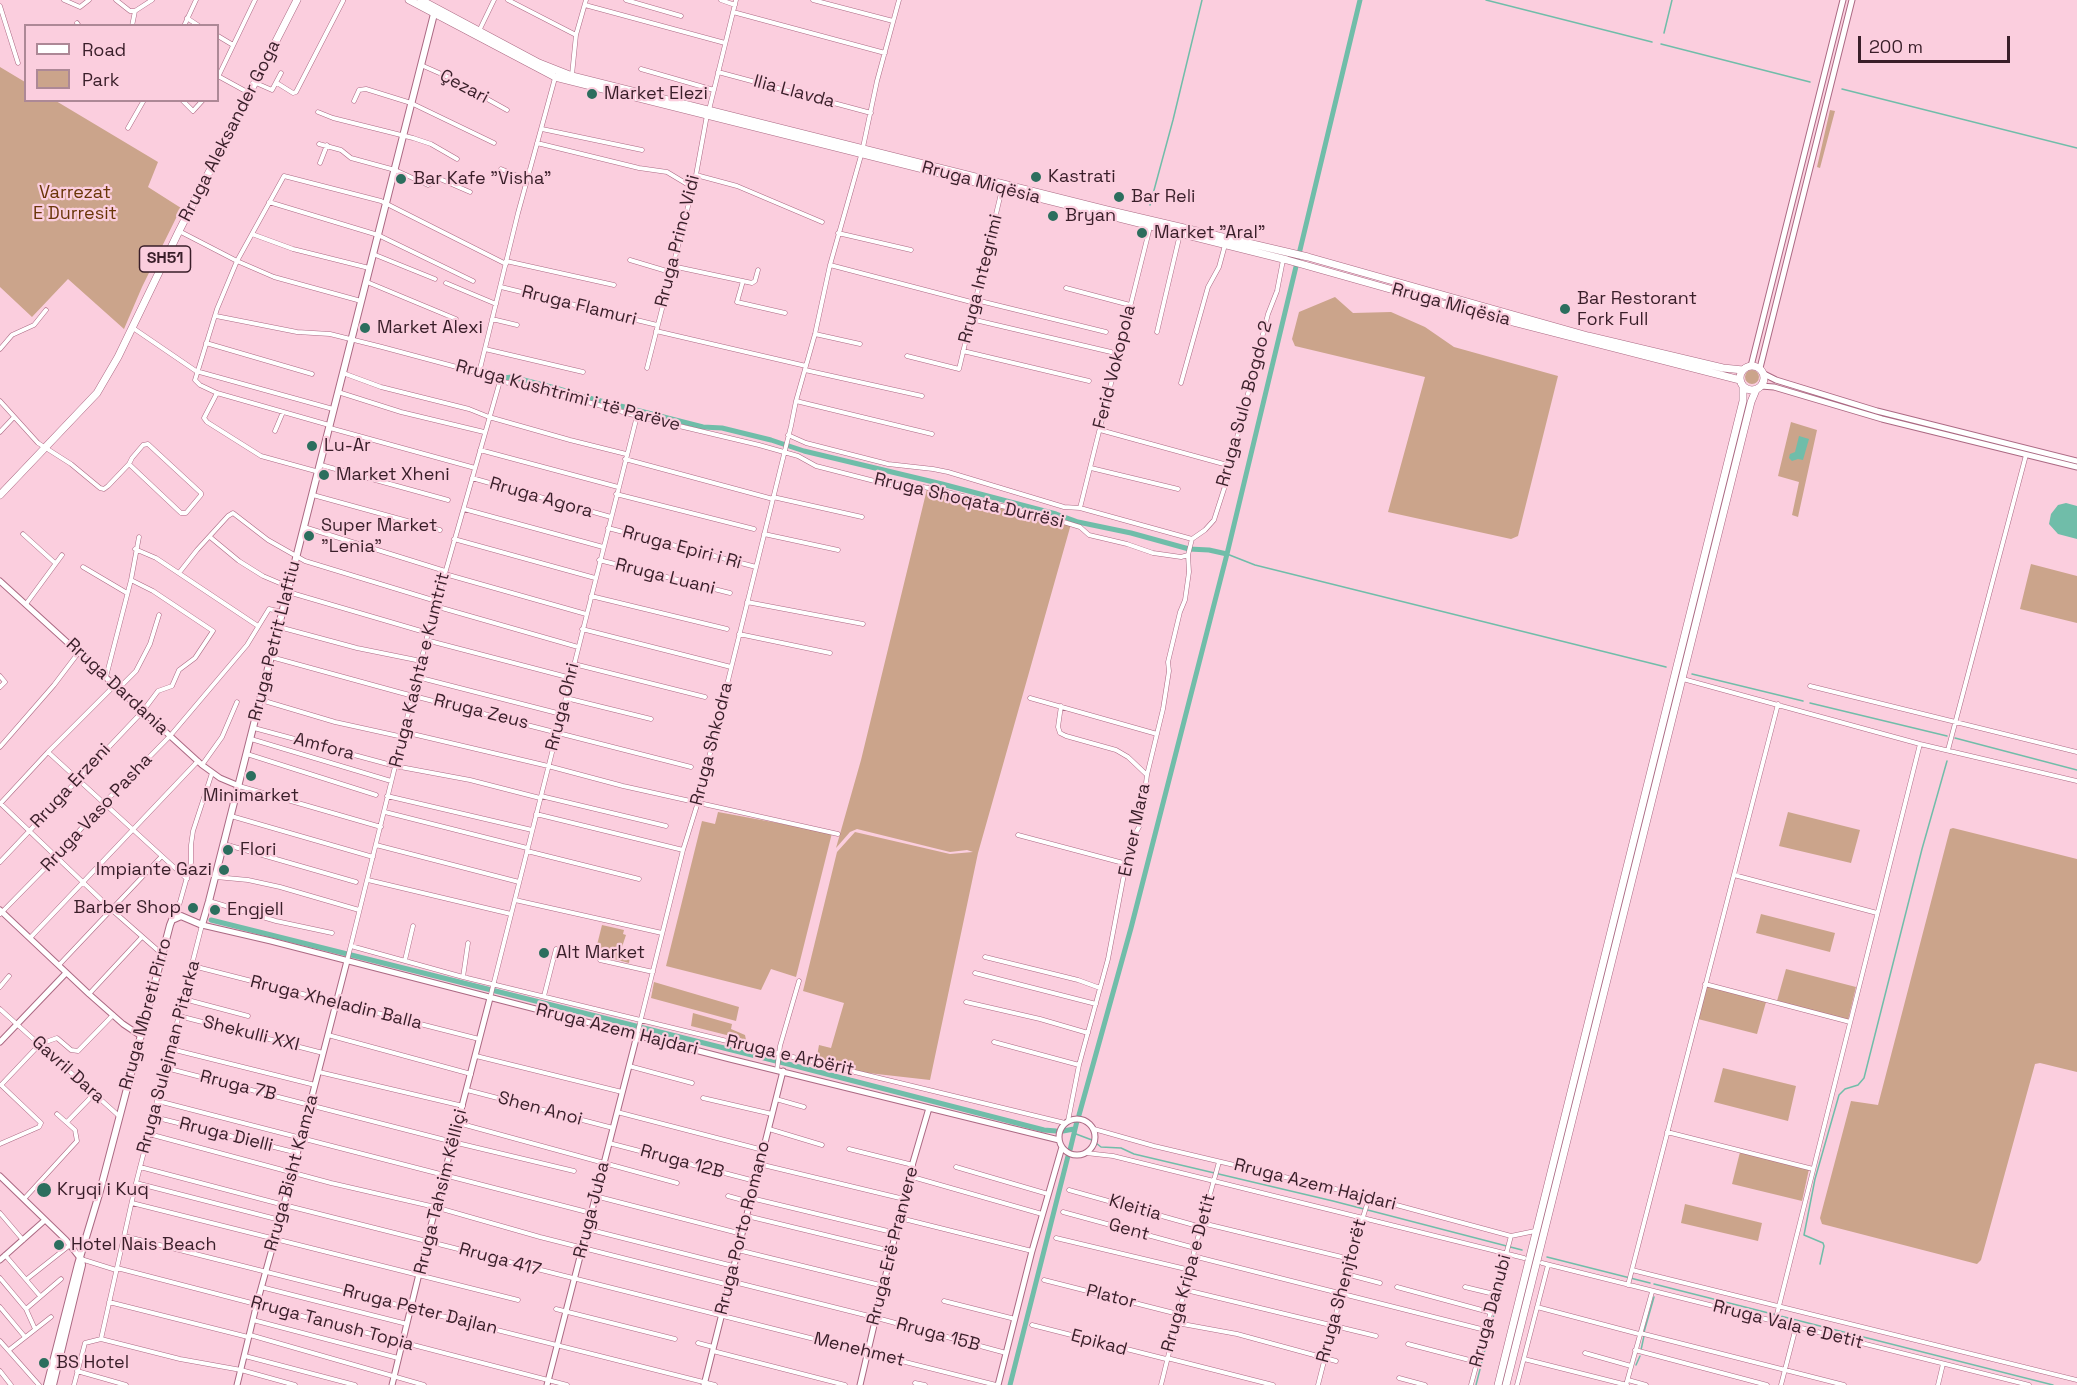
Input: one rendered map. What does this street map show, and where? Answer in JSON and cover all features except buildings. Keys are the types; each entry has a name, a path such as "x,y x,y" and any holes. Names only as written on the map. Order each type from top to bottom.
{"main road":[{"name":"Rruga Aleksander Goga","path":"0,495 98,393 133,328 179,231 297,0"},
{"name":"Rruga Miqësia","path":"410,0 479,31 539,63 572,76 1287,257"},
{"name":"Rruga Miqësia","path":"421,0 555,77 708,112"},
{"name":"Rruga Petrit Llaftiu","path":"202,926 435,10"},
{"name":"Rruga Miqësia","path":"862,150 1002,189 1180,234 1303,260 1588,336 1714,366 1743,370"},
{"name":"Rruga Miqësia","path":"1303,260 1443,304 1742,383"},
{"path":"1498,1385 1740,412 1743,370 1751,366 1762,371 1764,382 1751,402 1506,1385"},
{"path":"1742,383 1748,390 1759,388"},
{"name":"Rruga Azem Hajdari","path":"176,916 202,926"},
{"name":"Rruga Mbreti Pirro","path":"81,1258 162,954 172,920 176,916"},
{"path":"47,1385 81,1258"},
{"path":"53,1385 82,1265 81,1258"}],"street":[{"path":"64,0 80,8 89,0"},
{"path":"116,0 130,11 135,11 152,0"},
{"path":"185,24 196,0"},
{"path":"219,75 255,0"},
{"path":"479,31 494,0"},
{"path":"508,0 576,35"},
{"path":"626,0 681,16"},
{"path":"721,0 735,2"},
{"path":"813,0 893,21"},
{"name":"Rruga Shkodra","path":"638,1030 683,850 698,802 796,401 815,334 838,233 862,150 898,0"},
{"path":"1751,366 1843,0"},
{"path":"1852,0 1762,371 1776,380 1877,411 2077,461"},
{"path":"277,83 293,93 296,92 343,1"},
{"name":"Rruga Princ Vidi","path":"646,368 696,175 708,112 735,2"},
{"path":"572,76 576,35 586,3 725,43"},
{"path":"0,6 18,63"},
{"path":"132,24 135,11"},
{"path":"733,12 885,53"},
{"path":"187,18 196,24"},
{"path":"219,37 233,45"},
{"name":"Çezari","path":"421,65 446,76 507,110"},
{"path":"641,69 714,90"},
{"name":"Ilia Llavda","path":"718,72 870,113"},
{"path":"255,83 270,91 277,83 281,73"},
{"path":"480,372 506,262 555,77"},
{"path":"219,78 250,93"},
{"path":"354,101 362,88 411,103 494,143"},
{"path":"128,128 143,102"},
{"path":"184,102 193,111 200,102"},
{"path":"318,112 333,118 404,134 431,144 456,159"},
{"path":"542,129 642,150"},
{"path":"537,143 639,168 667,172 692,187"},
{"path":"319,144 341,150 351,158 395,170 428,185 441,179 470,192"},
{"path":"320,163 327,145"},
{"path":"501,169 527,180"},
{"path":"696,175 737,186 822,222"},
{"path":"475,468 217,393 195,380 217,309 237,261 284,176 386,203 506,262 614,285"},
{"name":"Rruga Integrimi","path":"907,356 959,369 1002,189"},
{"path":"269,201 378,235 473,281"},
{"name":"Ferid Vokopola","path":"1080,508 1150,226"},
{"path":"179,231 274,277 361,301"},
{"path":"838,233 911,250"},
{"path":"252,234 293,249 369,268"},
{"path":"1157,332 1180,234"},
{"path":"1181,383 1208,287 1219,267 1225,244"},
{"path":"373,254 435,279"},
{"name":"Rruga Sulo Bogdo 2","path":"1192,539 1214,520 1231,466 1268,314 1287,257"},
{"path":"630,260 670,272"},
{"path":"830,265 1106,332"},
{"path":"672,266 752,283 755,281 758,270"},
{"path":"366,281 456,319"},
{"path":"743,281 738,302 785,313"},
{"path":"446,283 496,304"},
{"name":"Rruga Flamuri","path":"501,287 657,325"},
{"path":"1066,288 1131,305"},
{"path":"0,349 12,335 34,325 46,310"},
{"name":"Rruga Kushtrimi i të Parëve","path":"216,316 297,332 330,334 480,372 500,381 784,450"},
{"path":"492,319 517,325"},
{"path":"971,319 1111,352"},
{"path":"133,328 196,371 334,409"},
{"path":"656,331 922,396"},
{"path":"815,334 860,344"},
{"path":"206,344 312,374"},
{"path":"485,349 583,372"},
{"path":"963,351 1089,381"},
{"path":"342,373 381,387 469,409 489,417 773,498 862,517"},
{"name":"Rruga Kashta e Kumtrit","path":"348,960 426,640 500,381"},
{"path":"1759,388 1774,387 1882,419 2077,468"},
{"path":"338,392 401,412 484,432"},
{"path":"217,393 204,418 261,456 448,500"},
{"path":"0,401 38,443 71,464 100,488 104,489 108,486 143,445 148,444 201,495 186,513 181,513 129,464"},
{"path":"796,401 932,434"},
{"path":"275,431 282,412"},
{"name":"Rruga Ohri","path":"490,997 637,416"},
{"path":"0,432 14,417"},
{"path":"1100,430 1231,466"},
{"path":"788,437 888,464 933,469 1064,507 1080,508 1192,539"},
{"path":"480,450 618,487"},
{"name":"Rruga Shoqata Durrësi","path":"784,450 816,466 890,485 913,485 939,490 1057,520 1080,527 1089,535 1127,544 1153,554 1181,557 1188,555"},
{"path":"1948,750 2026,455"},
{"path":"1090,468 1178,489"},
{"name":"Rruga Agora","path":"472,478 611,517"},
{"path":"616,494 754,529"},
{"path":"313,495 440,530"},
{"path":"464,509 603,547"},
{"path":"179,573 233,513 268,540 296,557 578,647"},
{"path":"304,527 586,614"},
{"name":"Rruga Epiri i Ri","path":"608,528 756,567"},
{"path":"23,534 55,563"},
{"path":"764,534 838,550"},
{"path":"106,677 131,580 139,537"},
{"path":"210,537 239,561 289,590 428,633"},
{"name":"Enver Mara","path":"1066,1122 1100,988 1130,843 1139,827 1147,775 1166,690 1168,662 1185,600 1189,572 1188,555 1192,539"},
{"path":"454,540 596,578"},
{"path":"135,549 156,558 258,626"},
{"path":"26,604 62,555"},
{"name":"Rruga Luani","path":"599,560 730,593"},
{"path":"83,567 127,593"},
{"name":"Rruga Erzeni","path":"0,862 143,711 158,691 172,686 179,670 195,658 213,631 153,591 131,580"},
{"name":"Rruga Dardania","path":"0,581 200,763 239,786"},
{"path":"591,596 727,629"},
{"path":"747,602 863,624"},
{"name":"Rruga Vaso Pasha","path":"1,912 170,736 247,645 269,609 283,612"},
{"path":"159,615 150,644 136,671 48,752 0,804 162,954"},
{"path":"279,627 357,648 421,661"},
{"path":"582,629 731,667"},
{"path":"739,633 830,653"},
{"path":"426,640 571,678"},
{"path":"1,745 54,685 79,652"},
{"name":"Rruga Zeus","path":"271,657 691,767"},
{"path":"574,664 705,698"},
{"path":"0,676 5,682 0,687"},
{"path":"417,676 561,714"},
{"path":"1682,679 1920,744 2077,781"},
{"path":"1810,686 2077,752"},
{"path":"566,698 651,719"},
{"path":"1030,698 1156,734"},
{"path":"261,700 335,722 404,734 548,765 623,786 838,834"},
{"path":"30,939 132,829 200,763 222,737 237,702"},
{"path":"1628,1284 1778,704"},
{"path":"1061,706 1058,727 1060,732 1066,736 1112,748 1128,757 1147,775"},
{"name":"Amfora","path":"254,728 395,766 470,780 666,826"},
{"path":"251,739 391,781"},
{"path":"1775,1320 1920,744"},
{"path":"48,752 187,879"},
{"path":"247,754 376,795"},
{"name":"Rruga Mbreti Pirro","path":"176,916 191,862 193,831 212,772"},
{"path":"239,786 381,827"},
{"path":"387,796 532,830"},
{"path":"385,812 639,879"},
{"path":"536,814 683,850"},
{"path":"231,816 373,857"},
{"path":"1018,835 1127,864"},
{"path":"224,844 356,882"},
{"path":"376,845 519,882"},
{"path":"58,966 161,857"},
{"path":"1734,875 1877,913"},
{"path":"216,877 248,880 280,887 359,909"},
{"path":"368,880 511,914"},
{"path":"515,900 662,933"},
{"path":"209,901 276,921 332,933"},
{"path":"1,912 66,974 141,1036"},
{"name":"Rruga Azem Hajdari","path":"202,926 270,940 490,997 638,1030 730,1059 779,1069 1059,1140"},
{"name":"Rruga Sulejman Pitarka","path":"101,1339 136,1183 202,926"},
{"path":"405,960 413,926"},
{"path":"89,994 142,937"},
{"path":"463,976 468,943"},
{"name":"Rruga e Arbërit","path":"351,948 779,1055 1066,1122"},
{"path":"544,996 556,949"},
{"path":"599,951 600,960 653,972"},
{"path":"985,957 1078,980 1100,988"},
{"name":"Rruga Bisht Kamza","path":"237,1385 256,1303 293,1173 348,960"},
{"name":"Rruga Xheladin Balla","path":"193,966 479,1039"},
{"path":"0,1042 66,974"},
{"path":"975,974 1096,1004"},
{"path":"0,987 9,976"},
{"path":"779,1069 779,1055 799,981"},
{"path":"1705,984 1850,1022"},
{"name":"Rruga Tahsim Këlliçi","path":"392,1385 435,1207 490,997"},
{"path":"184,999 248,1016"},
{"path":"966,1002 1088,1033"},
{"name":"Gavril Dara","path":"0,1009 119,1116"},
{"path":"0,1144 39,1127 41,1123 1,1085 40,1044 57,1038 71,1050 78,1051 113,1015"},
{"name":"Shekulli XXI","path":"179,1016 323,1053"},
{"name":"Rruga Juba","path":"548,1383 638,1030"},
{"path":"327,1035 471,1074"},
{"path":"994,1042 1079,1065"},
{"path":"171,1049 315,1085"},
{"path":"476,1056 622,1092"},
{"path":"629,1066 692,1083"},
{"name":"Rruga 7B","path":"166,1068 574,1171"},
{"name":"Rruga Porto Romano","path":"704,1384 772,1114 779,1069"},
{"path":"319,1072 463,1106"},
{"name":"Shen Anoi","path":"467,1090 613,1128"},
{"path":"67,1122 94,1094"},
{"path":"703,1098 772,1114"},
{"path":"775,1099 804,1107"},
{"path":"158,1101 591,1213"},
{"name":"Rruga Erë Pranvere","path":"860,1385 909,1176 929,1108"},
{"path":"617,1112 763,1150"},
{"path":"24,1199 75,1145 77,1136 75,1130 57,1114"},
{"name":"Rruga Dielli","path":"154,1117 298,1153"},
{"name":"Rruga Azem Hajdari","path":"1066,1122 1075,1118 1083,1119 1094,1129 1511,1236 1537,1231"},
{"path":"997,1385 1062,1147 1059,1133 1066,1122"},
{"path":"458,1123 677,1183"},
{"path":"768,1129 822,1145"},
{"path":"1086,1153 1094,1144 1094,1129"},
{"path":"1667,1132 1813,1169"},
{"name":"Rruga 15B","path":"149,1134 293,1173 435,1207 540,1237 877,1318 1006,1353"},
{"name":"Rruga 12B","path":"609,1143 755,1181"},
{"name":"Rruga Azem Hajdari","path":"1062,1147 1068,1153 1075,1155 1086,1153 1113,1156 1213,1182 1362,1215 1524,1258"},
{"path":"849,1149 913,1165"},
{"name":"Rruga Kripa e Detit","path":"1161,1385 1219,1161"},
{"path":"759,1164 904,1199"},
{"name":"Rruga 417","path":"140,1167 722,1315"},
{"path":"956,1167 1048,1194"},
{"path":"0,1176 81,1258"},
{"path":"909,1176 1042,1214"},
{"path":"136,1183 280,1220"},
{"name":"Kleitia","path":"1069,1190 1202,1225 1350,1259"},
{"path":"596,1196 742,1234"},
{"path":"728,1196 896,1233"},
{"name":"Rruga Shenjtorët","path":"1318,1385 1341,1292 1368,1198"},
{"path":"132,1203 518,1300"},
{"name":"Gent","path":"1063,1212 1195,1248"},
{"path":"0,1213 23,1240"},
{"path":"746,1216 891,1251"},
{"path":"900,1218 1032,1251"},
{"path":"0,1260 45,1220"},
{"path":"587,1229 734,1266"},
{"name":"Rruga Peter Dajlan","path":"124,1236 411,1307 557,1346 645,1366 704,1384 716,1385"},
{"name":"Rruga Danubi","path":"1471,1385 1511,1236"},
{"path":"1056,1238 1191,1270"},
{"path":"27,1279 70,1245"},
{"path":"738,1250 884,1286"},
{"path":"5,1255 40,1296"},
{"path":"1193,1256 1485,1330"},
{"name":"Rruga Tanush Topia","path":"81,1258 402,1342 548,1383 567,1385"},
{"name":"Rruga Vala e Detit","path":"1537,1307 1545,1264 2029,1385"},
{"path":"1631,1271 2077,1380"},
{"path":"1346,1274 1380,1283"},
{"path":"0,1278 26,1309 35,1329"},
{"path":"26,1309 61,1279"},
{"name":"Plator","path":"1044,1280 1178,1314"},
{"path":"261,1287 407,1324"},
{"path":"1397,1287 1489,1312"},
{"path":"1466,1287 1494,1294"},
{"path":"1186,1290 1376,1336"},
{"path":"1627,1383 1652,1292"},
{"path":"109,1302 249,1336 424,1385"},
{"path":"944,1302 1016,1319"},
{"path":"1517,1385 1537,1307 1844,1385"},
{"path":"0,1308 25,1337"},
{"path":"556,1309 675,1339"},
{"name":"Menehmet","path":"722,1315 997,1385"},
{"path":"9,1350 51,1317"},
{"path":"253,1320 399,1358"},
{"path":"1177,1323 1237,1334 1336,1361"},
{"name":"Epikad","path":"1032,1325 1273,1385"},
{"path":"1781,1385 1796,1326"},
{"path":"74,1385 86,1343 101,1339 180,1359 241,1370 295,1385"},
{"path":"1,1343 39,1385"},
{"path":"698,1343 845,1385"},
{"path":"1408,1344 1477,1362"},
{"path":"1635,1350 1767,1385"},
{"path":"1585,1353 1631,1366"},
{"path":"245,1356 355,1385"},
{"path":"1524,1359 1627,1383 1646,1385"},
{"path":"1938,1385 1943,1364"},
{"path":"0,1371 11,1385"},
{"path":"77,1371 126,1385"},
{"path":"1399,1378 1425,1385"},
{"path":"915,1383 925,1385"}],"green space":[{"name":"Varrezat E Durresit","path":"0,67 24,81 24,102 58,102 158,162 148,187 181,208 124,329 68,279 32,317 0,287"},
{"path":"1830,110 1835,111 1820,168 1817,167"},
{"path":"1335,297 1353,313 1391,312 1425,327 1454,347 1558,376 1518,536 1511,539 1388,512 1425,377 1295,346 1292,339 1299,312"},
{"path":"1749,370 1755,370 1759,377 1755,384 1749,384 1745,380 1745,374"},
{"path":"1791,422 1817,430 1798,517 1792,515 1799,482 1778,476"},
{"path":"927,489 1071,524 978,853 930,1080 815,1067 819,1045 831,1048 844,1003 803,991 837,852 855,832 950,854 973,852 967,850 950,852 857,829 850,832 836,848 861,760"},
{"path":"2031,564 2077,576 2077,623 2020,609"},
{"path":"718,812 832,833 796,977 771,969 761,990 666,966 702,821 715,824"},
{"path":"1788,812 1860,830 1851,863 1779,846"},
{"path":"1950,829 2077,859 2077,1072 2040,1063 2035,1064 1981,1260 1977,1264 1822,1224 1820,1218 1851,1101 1878,1105"},
{"path":"1761,914 1835,933 1830,952 1756,933"},
{"path":"602,925 624,930 623,934 626,935 620,953 630,956 629,963 603,956 598,952 596,949"},
{"path":"1786,969 1856,987 1848,1020 1777,1001"},
{"path":"654,982 739,1007 736,1021 651,998"},
{"path":"1707,986 1766,1002 1757,1034 1698,1019"},
{"path":"693,1013 732,1024 731,1029 745,1035 746,1040 691,1026"},
{"path":"1723,1068 1796,1086 1788,1121 1714,1102"},
{"path":"1740,1152 1809,1169 1802,1201 1732,1184"},
{"path":"1685,1204 1762,1223 1758,1241 1681,1223"}],"shaded area":[{"path":"1799,436 1809,439 1803,460 1792,461 1789,458 1790,454 1795,452"},
{"path":"2066,503 2077,506 2077,539 2058,534 2049,524 2051,514 2058,505"}],"waterway":[{"path":"1150,205 1202,0"},
{"path":"1079,1115 1131,928 1227,554 1360,0"},
{"path":"1486,0 1652,42"},
{"path":"1664,33 1672,0"},
{"path":"1661,44 1810,82"},
{"path":"1842,89 2077,148"},
{"path":"459,365 703,427 722,428 771,440 804,451 942,484 1078,522 1131,533 1189,549 1227,554"},
{"path":"1227,554 1255,565 1666,667"},
{"path":"1692,674 1803,701"},
{"path":"1810,703 1947,736"},
{"path":"1955,738 2077,770"},
{"path":"1820,1264 1823,1243 1804,1235 1815,1179 1839,1095 1845,1089 1858,1085 1864,1078 1922,849 1947,761"},
{"path":"211,920 1044,1130 1056,1131"},
{"path":"1070,1150 1077,1121"},
{"path":"1074,1129 1076,1134 1092,1140"},
{"path":"1063,1131 1074,1129"},
{"path":"1096,1143 1101,1147 1121,1148 1134,1154 1333,1201 1522,1250"},
{"path":"1010,1385 1068,1156"},
{"path":"1547,1257 1650,1283"},
{"path":"1476,1385 1508,1259"},
{"path":"1654,1284 2053,1385"},
{"path":"1644,1332 1654,1297"},
{"path":"1641,1350 1644,1336"},
{"path":"1636,1365 1640,1356"}],"place":[{"name":"Market Elezi","path":"592,94"},
{"name":"Kastrati","path":"1036,177"},
{"name":"Bar Kafe \"Visha\"","path":"401,179"},
{"name":"Bar Reli","path":"1119,197"},
{"name":"Bryan","path":"1053,216"},
{"name":"Market \"Aral\"","path":"1142,233"},
{"name":"Bar Restorant Fork Full","path":"1565,309"},
{"name":"Market Alexi","path":"365,328"},
{"name":"Lu-Ar","path":"312,446"},
{"name":"Market Xheni","path":"324,475"},
{"name":"Super Market \"Lenia\"","path":"309,536"},
{"name":"Minimarket","path":"251,776"},
{"name":"Flori","path":"228,850"},
{"name":"Impiante Gazi","path":"224,870"},
{"name":"Barber Shop","path":"193,908"},
{"name":"Engjell","path":"215,910"},
{"name":"Alt Market","path":"544,953"},
{"name":"Kryqi i Kuq","path":"44,1190"},
{"name":"Hotel Nais Beach","path":"59,1245"},
{"name":"BS Hotel","path":"44,1363"}]}
